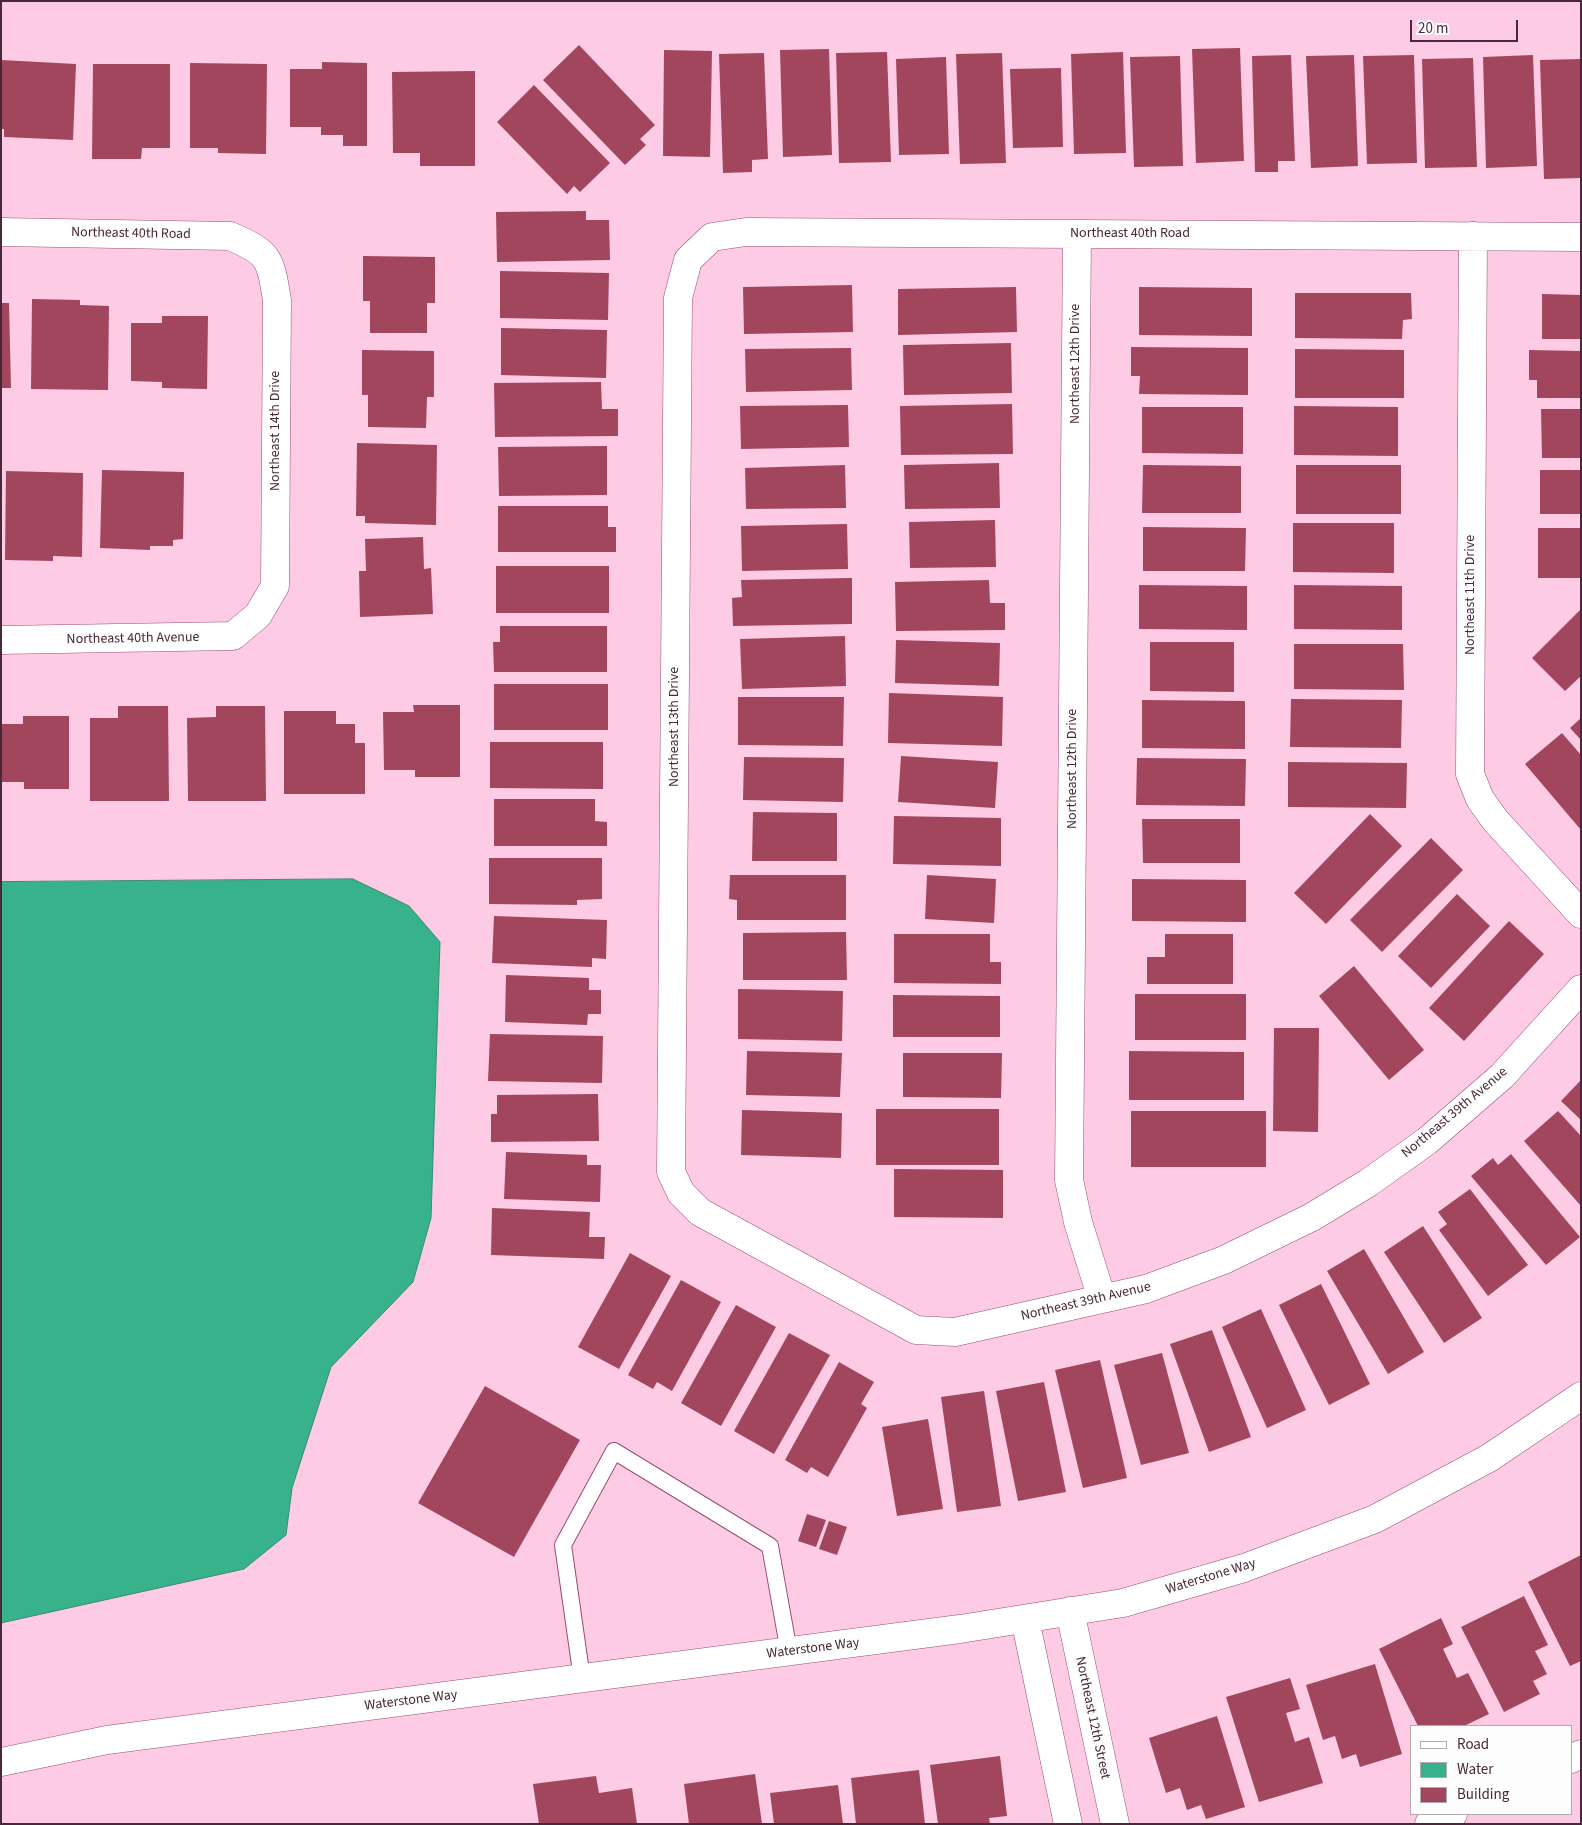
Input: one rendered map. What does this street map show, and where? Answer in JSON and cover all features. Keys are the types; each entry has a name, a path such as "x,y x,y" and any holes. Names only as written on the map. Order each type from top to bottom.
{"street":[{"name":"Northeast 40th Road","path":"1,232 230,236 258,248"},
{"name":"Northeast 40th Road","path":"688,260 712,237 746,232 1581,237"},
{"name":"Northeast 12th Drive","path":"1077,234 1070,1180 1078,1222 1102,1299"},
{"name":"Northeast 11th Drive","path":"1473,236 1470,774 1480,799 1495,820 1581,914"},
{"name":"Northeast 14th Drive","path":"258,248 272,268 277,300 275,586 258,615"},
{"name":"Northeast 13th Drive","path":"681,1193 671,1172 671,1152 678,298 688,260"},
{"name":"Northeast 40th Avenue","path":"1,640 186,639 233,636 258,615"},
{"name":"Northeast 39th Avenue","path":"681,1193 700,1212 916,1330 955,1332 1102,1299 1146,1289 1224,1260 1312,1217 1368,1182 1427,1141 1502,1076 1581,989"},
{"name":"Waterstone Way","path":"1,1762 108,1740 789,1652 1025,1619 1123,1603 1244,1568 1375,1519 1489,1458 1581,1396"},
{"name":"Northeast 12th Street","path":"1070,1612 1114,1824"},
{"path":"1025,1619 1068,1824"},
{"path":"1429,1824 1450,1815"}],"lane":[{"path":"582,1679 563,1545 614,1451 770,1546 789,1652"}],"water":[{"path":"353,879 409,906 440,942 431,1218 413,1282 331,1367 292,1488 286,1535 244,1569 1,1623 1,882"}],"building":[{"path":"579,45 655,125 640,139 646,145 625,165 543,80"},
{"path":"1240,48 1244,161 1196,163 1192,49"},
{"path":"829,49 832,155 783,157 780,50"},
{"path":"664,50 712,51 710,157 663,156"},
{"path":"887,52 891,162 839,163 836,53"},
{"path":"1123,52 1126,153 1074,154 1071,54"},
{"path":"764,53 768,159 752,160 752,172 723,173 719,54"},
{"path":"1002,53 1006,163 960,164 956,54"},
{"path":"1291,55 1295,161 1278,161 1278,172 1255,172 1252,56"},
{"path":"1354,55 1358,166 1311,168 1306,56"},
{"path":"1414,55 1417,163 1367,164 1363,56"},
{"path":"1533,55 1537,166 1486,168 1483,57"},
{"path":"1180,56 1183,166 1134,167 1130,57"},
{"path":"946,57 949,154 899,155 896,59"},
{"path":"1473,58 1477,167 1425,168 1422,59"},
{"path":"1581,59 1581,178 1544,179 1540,60"},
{"path":"1,60 76,64 73,140 4,137 4,129 1,129"},
{"path":"322,62 367,63 367,146 343,146 343,135 321,135 321,127 290,127 290,69 322,69"},
{"path":"190,63 267,64 266,154 218,153 218,148 190,148"},
{"path":"93,64 170,64 170,148 142,148 141,159 92,159"},
{"path":"1061,68 1063,147 1013,148 1010,69"},
{"path":"475,71 475,166 420,166 420,153 393,153 392,72"},
{"path":"534,85 610,163 580,192 574,186 567,194 497,122"},
{"path":"586,211 586,220 609,220 610,260 497,262 496,212"},
{"path":"363,256 435,257 435,303 427,303 427,333 370,333 370,301 363,301"},
{"path":"500,271 609,273 608,320 500,318"},
{"path":"852,285 853,332 744,334 743,287"},
{"path":"1016,287 1017,332 898,335 898,289"},
{"path":"1139,287 1252,288 1252,336 1139,335"},
{"path":"1295,293 1411,293 1412,319 1403,320 1402,339 1295,338"},
{"path":"1542,294 1581,295 1581,339 1542,339"},
{"path":"32,299 80,300 80,305 109,306 108,390 31,389"},
{"path":"1,303 9,303 11,388 1,388"},
{"path":"162,316 208,316 207,389 162,388 162,382 131,381 131,323 162,323"},
{"path":"501,328 607,330 606,378 501,375"},
{"path":"1011,343 1012,393 904,395 903,345"},
{"path":"1131,347 1248,348 1248,395 1139,394 1140,376 1131,376"},
{"path":"851,348 852,390 746,392 745,349"},
{"path":"1295,349 1404,350 1404,398 1295,398"},
{"path":"362,350 434,351 434,397 427,397 426,428 368,427 368,395 362,395"},
{"path":"1529,350 1581,351 1581,398 1537,398 1537,380 1529,380"},
{"path":"601,382 602,409 618,409 618,436 495,437 494,383"},
{"path":"1012,404 1013,454 901,455 900,406"},
{"path":"848,405 849,447 741,449 740,406"},
{"path":"1294,406 1398,407 1398,456 1294,455"},
{"path":"1142,407 1243,407 1243,454 1142,453"},
{"path":"1541,409 1581,409 1581,458 1542,458"},
{"path":"357,443 437,445 436,525 365,523 365,516 356,516"},
{"path":"607,446 607,495 499,496 498,447"},
{"path":"999,463 1000,508 905,509 904,465"},
{"path":"845,465 846,508 746,509 745,468"},
{"path":"1143,465 1241,466 1241,513 1142,513"},
{"path":"1296,465 1401,465 1401,514 1296,514"},
{"path":"102,470 184,472 183,539 173,540 173,546 150,546 150,550 100,548"},
{"path":"1540,470 1581,470 1581,514 1540,514"},
{"path":"6,471 83,473 82,557 53,556 53,561 5,560"},
{"path":"498,506 608,506 608,527 616,527 616,552 498,552"},
{"path":"995,520 996,567 910,568 909,522"},
{"path":"1293,523 1394,523 1394,573 1293,572"},
{"path":"847,524 848,569 742,571 741,526"},
{"path":"1143,527 1246,528 1245,571 1143,571"},
{"path":"1538,528 1581,528 1581,578 1538,578"},
{"path":"423,537 424,569 431,568 433,614 360,617 359,571 366,571 365,539"},
{"path":"496,566 609,566 609,613 496,613"},
{"path":"852,578 852,624 733,626 732,598 742,597 741,580"},
{"path":"989,580 990,603 1005,603 1005,630 896,631 895,582"},
{"path":"1139,585 1247,586 1247,630 1139,629"},
{"path":"1294,585 1402,586 1402,630 1294,629"},
{"path":"1581,609 1581,676 1565,691 1532,658"},
{"path":"500,626 607,626 607,672 494,672 493,642 500,642"},
{"path":"845,636 846,686 742,689 740,639"},
{"path":"896,640 1000,643 999,686 895,683"},
{"path":"1150,642 1234,642 1234,692 1150,691"},
{"path":"1294,644 1403,644 1404,690 1294,689"},
{"path":"494,684 608,684 608,730 494,730"},
{"path":"889,693 1003,697 1002,746 888,743"},
{"path":"738,697 844,697 843,746 738,745"},
{"path":"1291,699 1402,700 1401,748 1290,747"},
{"path":"1142,700 1245,701 1245,749 1142,748"},
{"path":"413,705 460,705 460,777 415,777 415,770 384,770 383,712 414,712"},
{"path":"118,706 168,706 169,801 90,801 90,718 118,718"},
{"path":"216,706 265,706 266,801 188,801 187,718 216,717"},
{"path":"284,711 336,711 336,724 355,724 355,743 365,743 365,794 284,794"},
{"path":"23,716 69,716 69,789 24,789 24,782 1,782 1,724 23,724"},
{"path":"1581,718 1581,740 1570,728"},
{"path":"1562,733 1581,755 1581,830 1525,764"},
{"path":"490,742 603,742 603,789 490,788"},
{"path":"901,756 998,762 995,808 898,802"},
{"path":"744,757 844,758 843,802 743,800"},
{"path":"1137,758 1246,759 1245,806 1136,805"},
{"path":"1288,762 1407,763 1406,808 1288,807"},
{"path":"494,799 595,799 595,821 607,822 607,846 494,846"},
{"path":"753,812 837,813 837,861 752,861"},
{"path":"1370,814 1402,846 1326,924 1294,893"},
{"path":"894,816 1001,818 1001,866 893,864"},
{"path":"1142,819 1240,819 1240,863 1143,863"},
{"path":"1431,838 1463,870 1382,952 1350,920"},
{"path":"489,858 602,858 602,899 577,900 577,905 489,904"},
{"path":"730,875 846,875 846,920 737,920 737,900 729,899"},
{"path":"927,875 996,879 994,923 925,919"},
{"path":"1132,879 1246,880 1246,922 1132,921"},
{"path":"1457,894 1490,926 1431,988 1398,956"},
{"path":"494,916 607,920 606,959 592,958 592,967 492,963"},
{"path":"1509,921 1544,954 1464,1041 1429,1008"},
{"path":"846,932 847,980 743,980 743,933"},
{"path":"894,934 990,934 990,962 1001,962 1001,984 894,983"},
{"path":"1165,934 1233,934 1233,984 1147,984 1147,957 1165,957"},
{"path":"1354,966 1424,1050 1389,1080 1319,996"},
{"path":"506,975 589,978 589,990 601,990 601,1014 588,1014 587,1025 505,1022"},
{"path":"738,989 843,991 842,1041 738,1039"},
{"path":"1135,994 1246,994 1246,1040 1135,1040"},
{"path":"893,995 1000,996 1000,1037 893,1037"},
{"path":"1274,1028 1319,1028 1318,1132 1273,1131"},
{"path":"490,1034 603,1036 602,1083 488,1081"},
{"path":"747,1051 842,1053 840,1097 746,1095"},
{"path":"1129,1051 1244,1052 1244,1100 1129,1100"},
{"path":"903,1053 1002,1053 1001,1098 903,1097"},
{"path":"1581,1080 1581,1120 1561,1101"},
{"path":"598,1094 599,1141 491,1142 491,1114 497,1114 497,1095"},
{"path":"876,1109 999,1109 999,1165 876,1165"},
{"path":"742,1110 842,1113 841,1158 741,1155"},
{"path":"1131,1111 1266,1111 1266,1167 1131,1167"},
{"path":"1558,1111 1581,1136 1581,1206 1524,1141"},
{"path":"506,1152 587,1155 587,1165 601,1165 600,1202 504,1199"},
{"path":"1511,1154 1580,1237 1546,1265 1471,1176 1493,1158 1498,1165"},
{"path":"894,1169 1003,1170 1003,1218 894,1217"},
{"path":"1470,1189 1528,1265 1488,1296 1439,1230 1447,1224 1438,1212"},
{"path":"492,1208 590,1212 589,1237 605,1237 604,1259 491,1255"},
{"path":"1423,1226 1482,1318 1444,1343 1384,1252"},
{"path":"1364,1249 1424,1352 1388,1374 1327,1271"},
{"path":"630,1253 671,1276 619,1369 578,1347"},
{"path":"681,1280 721,1302 672,1391 657,1382 653,1389 628,1375"},
{"path":"1321,1284 1370,1384 1329,1405 1279,1305"},
{"path":"736,1305 776,1327 721,1426 681,1403"},
{"path":"1261,1309 1306,1410 1267,1428 1222,1327"},
{"path":"1212,1330 1251,1437 1209,1452 1170,1344"},
{"path":"789,1333 830,1355 774,1454 734,1431"},
{"path":"1162,1353 1189,1453 1141,1465 1114,1365"},
{"path":"1100,1360 1127,1478 1083,1488 1055,1370"},
{"path":"839,1362 874,1382 861,1404 867,1408 828,1477 811,1467 807,1473 785,1460"},
{"path":"1044,1382 1066,1492 1018,1501 996,1391"},
{"path":"485,1386 580,1440 514,1557 418,1503"},
{"path":"984,1391 1001,1506 957,1512 941,1397"},
{"path":"928,1419 943,1509 897,1516 882,1427"},
{"path":"807,1514 826,1520 816,1547 798,1541"},
{"path":"829,1521 847,1527 837,1555 819,1549"},
{"path":"1581,1555 1581,1661 1570,1666 1528,1582"},
{"path":"1524,1596 1548,1645 1535,1651 1547,1674 1533,1681 1540,1694 1504,1712 1461,1627"},
{"path":"1441,1618 1453,1644 1443,1649 1457,1678 1468,1673 1489,1714 1466,1725 1417,1725 1379,1649"},
{"path":"1375,1664 1402,1754 1360,1767 1356,1754 1342,1759 1335,1736 1323,1740 1306,1685"},
{"path":"1290,1678 1300,1709 1286,1713 1295,1742 1309,1737 1323,1783 1259,1802 1226,1697"},
{"path":"1217,1716 1245,1807 1206,1819 1201,1805 1187,1810 1180,1788 1166,1793 1149,1738"},
{"path":"1000,1756 1007,1816 989,1818 990,1824 938,1824 930,1765"},
{"path":"919,1770 925,1824 856,1824 851,1778"},
{"path":"755,1774 762,1824 689,1824 684,1784"},
{"path":"596,1776 599,1793 632,1788 637,1824 539,1824 533,1784"},
{"path":"838,1785 843,1824 774,1824 770,1793"}]}
